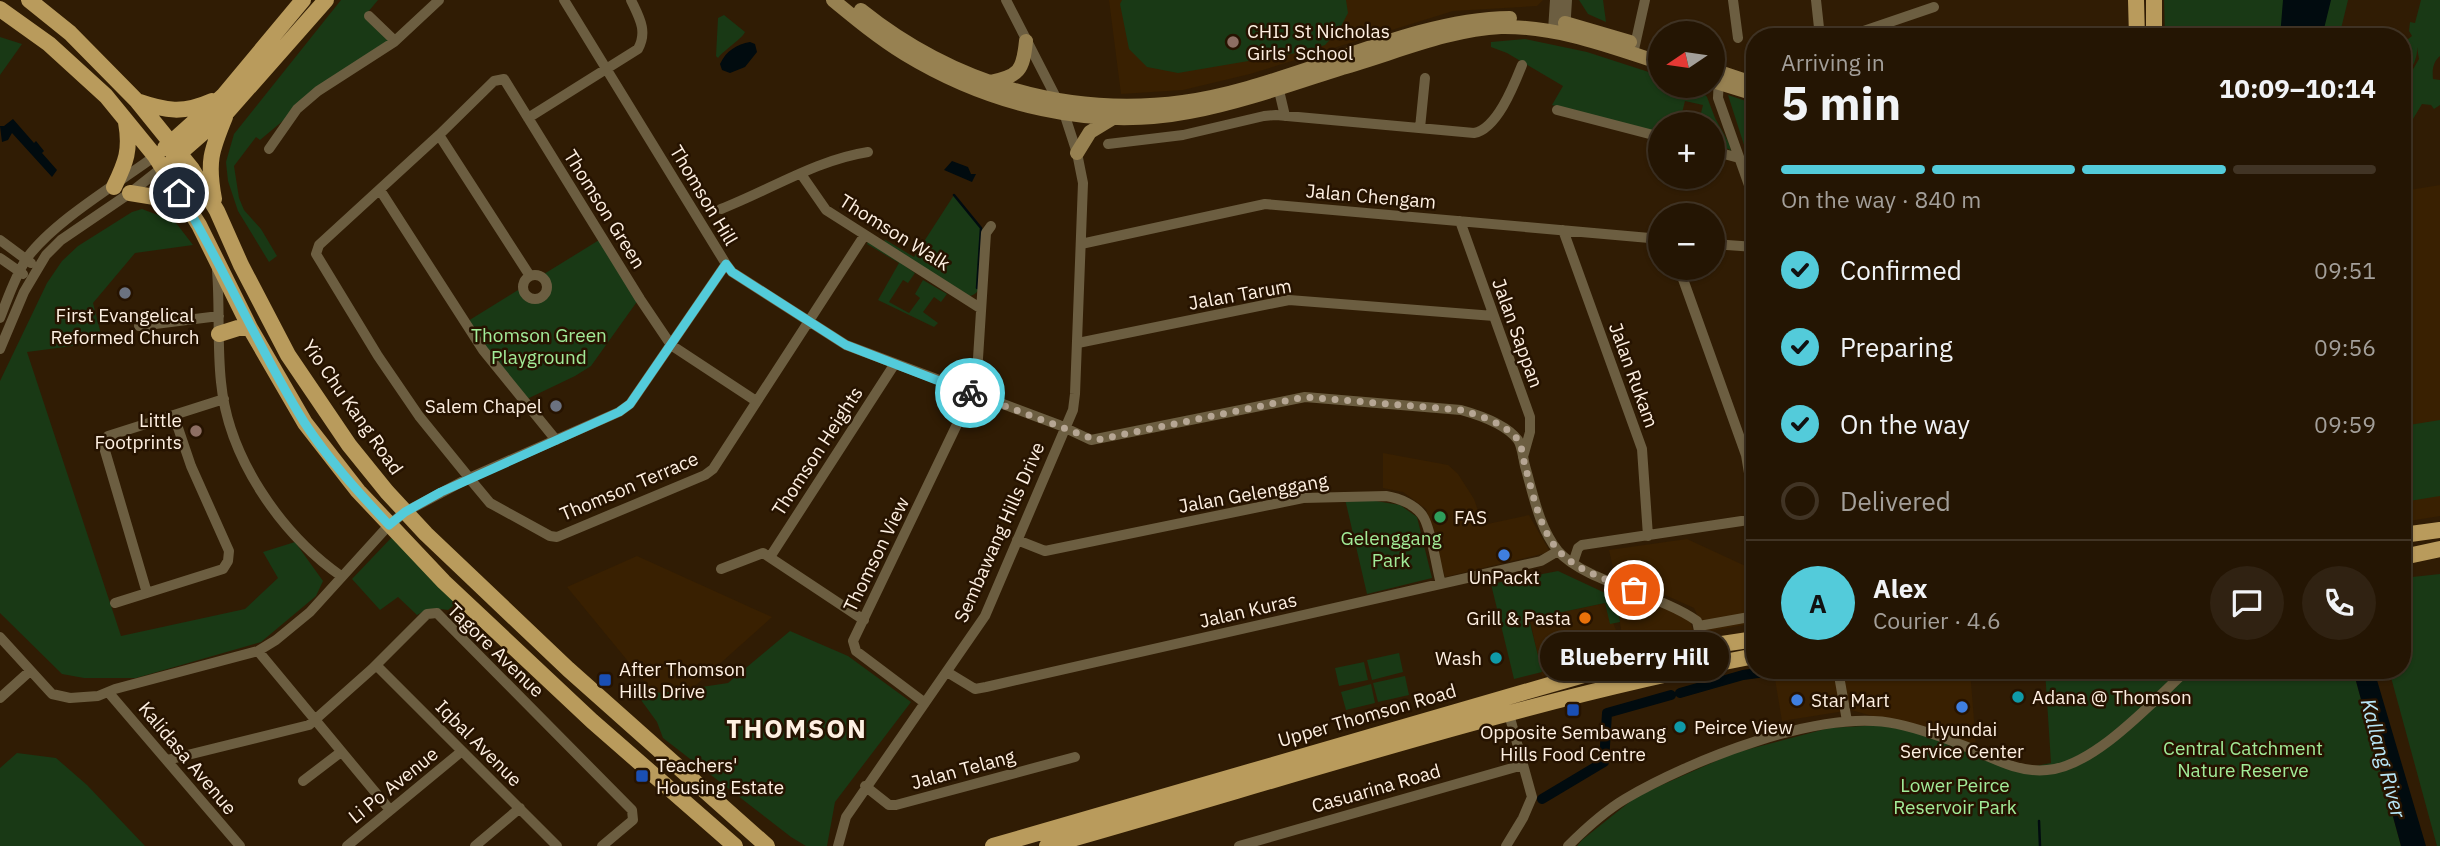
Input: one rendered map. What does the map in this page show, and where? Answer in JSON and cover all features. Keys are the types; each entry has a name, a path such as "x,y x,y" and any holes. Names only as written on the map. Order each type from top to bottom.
{"main road":[{"name":"Yio Chu Kang Road","path":"29,0 70,33 137,101 192,169 217,211 241,265 288,355 349,445 405,512 568,669 767,846"},
{"path":"217,211 210,175 211,156 225,104 303,0"},
{"path":"159,161 225,104 326,0"},
{"path":"833,0 894,47 946,76 1021,105 1143,106 1198,99 1278,84 1464,33 1499,27 1560,27 1648,51"},
{"path":"848,0 909,44 988,83 1061,107 1115,117 1159,117 1241,100 1278,84"},
{"path":"2136,0 2137,28"},
{"path":"2154,0 2154,28"},
{"path":"2,7 49,44 106,96 159,161 190,210 250,328 305,423 358,491 444,582 592,721 735,846"},
{"path":"988,83 1010,78 1020,69 1026,41"},
{"path":"1634,49 1648,56"},
{"path":"1726,79 1746,82"},
{"path":"1726,81 1746,90"},
{"path":"137,101 176,111 204,104 225,104"},
{"path":"1077,153 1090,132 1115,117"},
{"path":"114,187 128,154 126,122"},
{"path":"130,193 167,199 190,210"},
{"path":"219,334 238,328 250,328"},
{"path":"2411,534 2440,530"},
{"path":"2411,555 2440,549"},
{"name":"Upper Thomson Road","path":"1046,846 1091,825 1504,698 1587,674 1709,646 1746,640"},
{"name":"Upper Thomson Road","path":"993,846 1091,825 1509,715 1706,665 1746,658"},
{"path":"662,754 660,762 663,777 676,794"}],"street":[{"path":"269,149 297,109 307,100 395,41 439,0"},
{"name":"Thomson Hill","path":"564,0 732,272 846,345 1096,440 1305,397 1461,410 1479,415 1518,440 1523,458"},
{"path":"528,118 638,49 643,40 644,28 632,0"},
{"name":"Sembawang Hills Drive","path":"838,846 846,817 865,786 985,616 1073,410 1083,183 1077,153 1061,107 1006,0"},
{"path":"1556,0 1560,27"},
{"path":"1560,27 1566,0"},
{"path":"1634,49 1645,0"},
{"path":"1733,0 1738,38"},
{"path":"1816,0 1819,28"},
{"path":"1873,28 1934,8"},
{"path":"369,16 395,41"},
{"path":"1108,144 1184,135 1264,116 1482,132 1490,125 1514,86 1522,65"},
{"path":"1420,128 1424,78"},
{"name":"Thomson Green","path":"469,478 419,416 378,356 316,254 319,245 498,79 507,81 671,345 756,401"},
{"path":"1278,84 1285,116"},
{"path":"1718,98 1746,177"},
{"path":"1557,110 1648,134"},
{"path":"439,135 530,276"},
{"path":"721,209 801,174 851,155 869,152"},
{"path":"1725,154 1739,158"},
{"path":"0,318 26,260 50,234 114,187 159,161"},
{"path":"0,349 13,314 46,255 61,240 130,193 159,161"},
{"name":"Thomson Walk","path":"801,174 826,211 980,308"},
{"path":"380,190 483,350 556,440"},
{"name":"Jalan Chengam","path":"1082,244 1265,204 1648,238"},
{"name":"Jalan Sappan","path":"1460,221 1530,417 1530,432 1523,458"},
{"path":"972,394 977,374 986,233 991,226"},
{"name":"Jalan Rukam","path":"1563,230 1642,449 1648,536"},
{"name":"Thomson Terrace","path":"469,478 490,503 550,536 557,537 705,475 713,469 864,236"},
{"path":"0,240 38,268"},
{"path":"1725,244 1746,246"},
{"path":"0,258 31,280"},
{"path":"217,261 224,399 239,451 272,506 307,549 341,576"},
{"path":"0,637 52,694 70,698 109,693 115,689 258,651 310,612 389,525 405,512 469,478 619,412 630,404 726,264"},
{"path":"1683,280 1746,455"},
{"name":"Jalan Tarum","path":"1078,343 1289,300 1493,316"},
{"path":"139,326 219,316"},
{"name":"Thomson Heights","path":"770,557 894,365"},
{"name":"Thomson View","path":"925,703 856,651 853,641 972,394"},
{"path":"147,593 103,444 108,436 224,399"},
{"path":"115,603 223,569 228,561 229,551 191,466 174,415"},
{"path":"1523,458 1536,505 1550,538 1559,551 1573,563 1697,621 1703,626 1709,646 1706,665"},
{"name":"Jalan Gelenggang","path":"1017,540 1045,551 1303,498 1386,496 1407,502 1424,516 1441,584"},
{"path":"1573,563 1578,548 1582,545 1746,520"},
{"name":"Jalan Kuras","path":"947,671 975,689 986,687 1541,561 1559,551"},
{"path":"721,569 763,553 864,620"},
{"name":"Tagore Avenue","path":"167,760 309,724 376,665 427,614 437,613 632,810 633,820 602,846"},
{"path":"1703,626 1746,618"},
{"path":"258,651 390,810"},
{"name":"Iqbal Avenue","path":"376,665 557,846"},
{"path":"0,698 30,671"},
{"path":"1840,679 1847,721"},
{"path":"1568,846 1624,799 1682,770 1770,738 1847,721 1877,720 1899,724 1957,744 2011,767 2048,771 2065,767 2085,758 2106,743 2177,679"},
{"name":"Kalidasa Avenue","path":"109,693 240,846"},
{"path":"1504,698 1532,797 1506,846"},
{"name":"Li Po Avenue","path":"347,846 462,751"},
{"path":"303,781 341,752"},
{"name":"Jalan Telang","path":"865,786 889,805 896,805 1075,757"},
{"name":"Casuarina Road","path":"1239,846 1524,765"},
{"path":"475,846 520,808"}],"shaded area":[{"name":"CHIJ St Nicholas Girls' School","path":"1109,0 1543,0 1537,6 1453,11 1250,74 1183,90 1121,94"},
{"path":"2440,185 2440,516 2411,521 2411,190"},
{"path":"1383,453 1448,465 1458,474 1474,499 1483,525 1529,515 1550,552 1445,577 1426,509 1403,492 1383,488"},
{"path":"1687,539 1746,566 1746,625 1705,632 1694,608 1614,572 1609,550"},
{"path":"637,556 772,617 668,710 567,587"},
{"path":"1605,603 1616,630 1562,643 1568,670 1542,676 1530,619"},
{"path":"1664,607 1690,621 1697,642 1625,655 1619,616 1630,608"},
{"path":"1775,679 1971,679 1976,745 1851,710 1782,721"}],"green space":[{"path":"341,0 378,0 368,12 394,42 297,109 260,140 256,137 234,166 239,198 244,210 261,229 277,256 269,262 238,211 228,181 226,162 234,134"},
{"name":"CHIJ St Nicholas Girls' School","path":"1122,0 1346,0 1348,13 1339,30 1325,45 1302,52 1178,73 1147,67 1129,49 1120,4"},
{"path":"1579,0 1603,0 1606,22 1588,14"},
{"path":"2164,0 2348,0 2341,28 2165,28"},
{"path":"2421,0 2440,0 2440,56 2434,64 2433,79 2440,80 2440,105 2434,109 2431,105 2422,104 2411,119 2411,73 2419,59 2417,47 2411,69 2412,36 2409,28 2410,22 2415,23"},
{"path":"724,15 745,32 718,58 718,18"},
{"path":"0,37 22,44 0,75"},
{"path":"1525,39 1587,52 1648,72 1648,98 1707,98 1713,112 1701,112 1703,105 1685,101 1682,112 1648,112 1648,130 1552,105 1563,86 1507,53 1491,47 1491,42"},
{"path":"1728,95 1746,101 1745,148"},
{"path":"1725,136 1731,155 1729,149 1725,148"},
{"path":"954,195 986,233 983,279 976,293 970,296 886,245 884,239 914,257"},
{"path":"142,209 173,219 193,245 135,253 93,303 103,342 27,352 121,636 245,609 278,578 263,552 295,542 323,581 316,596 261,642 136,678 84,678 62,674 0,613 0,381 47,283 62,261 78,246 132,212"},
{"name":"Thomson Green Playground","path":"604,237 641,296 591,366 527,399 488,352 468,321 518,290 530,301 545,300 551,288 544,274"},
{"path":"869,240 915,273 908,283 903,280 889,302 909,313 920,298 915,294 923,280 947,294 941,302 934,297 923,312 938,323 934,327 878,300 899,263 867,244"},
{"path":"2440,420 2440,496 2411,501 2411,425"},
{"name":"Gelenggang Park","path":"1352,497 1400,505 1417,517 1432,578 1367,594 1345,499"},
{"path":"392,537 456,603 448,610 424,611 417,615 398,597 380,610 352,579"},
{"path":"1558,571 1633,606 1619,615 1620,622 1610,624 1605,603 1529,619 1542,672 1514,679 1491,584"},
{"path":"2440,574 2440,846 2437,846 2391,679 2411,679 2411,577"},
{"path":"1616,630 1622,655 1568,668 1561,643"},
{"path":"790,631 848,656 911,702 835,802 827,846 806,846 791,837 663,738 657,722 633,689 662,693 728,683"},
{"path":"1399,653 1403,672 1372,680 1367,660"},
{"path":"1364,662 1368,680 1339,686 1335,668"},
{"path":"1405,676 1409,695 1378,702 1373,683"},
{"name":"Central Catchment Nature Reserve","path":"2046,679 2355,679 2401,846 1577,846 1637,796 1734,753 1829,728 1899,724 2015,765 2036,766 2051,763"},
{"path":"1371,684 1375,703 1346,710 1341,692"},
{"path":"17,753 56,758 87,785 145,846 0,846 0,768"}],"water":[{"path":"2283,0 2331,0 2324,28 2281,28"},
{"path":"750,42 755,44 757,52 745,67 730,73 722,70 720,64 729,52 736,46"},
{"path":"13,119 34,143 36,141 44,151 42,153 57,170 52,177 12,133 8,140 2,142 0,126"},
{"path":"952,161 968,167 971,174 976,174 972,182 944,170"},
{"name":"Kallang River","path":"2355,679 2377,679 2426,846 2401,846"}],"waterway":[{"path":"954,195 981,228 977,288"},
{"path":"1680,693 1746,675"},
{"path":"1542,799 1604,762 1607,713 1671,695"},
{"path":"2039,821 2040,846"}],"way so far":[{"path":"970,393 1096,440 1305,397 1461,410 1479,415 1518,440 1536,505 1550,538 1559,551 1573,563 1592,573 1634,590"}],"place":[{"name":"CHIJ St Nicholas Girls' School","path":"1233,42"},
{"name":"First Evangelical Reformed Church","path":"125,293"},
{"name":"Salem Chapel","path":"556,406"},
{"name":"Little Footprints","path":"196,431"},
{"name":"FAS","path":"1440,517"},
{"name":"UnPackt","path":"1504,555"},
{"name":"Blueberry Hill","path":"1634,590"},
{"name":"Grill & Pasta","path":"1585,618"},
{"name":"Wash","path":"1496,658"},
{"name":"After Thomson Hills Drive","path":"605,680"},
{"name":"Adana @ Thomson","path":"2018,697"},
{"name":"Star Mart","path":"1797,700"},
{"name":"Hyundai Service Center","path":"1962,707"},
{"name":"Opposite Sembawang Hills Food Centre","path":"1573,710"},
{"name":"Peirce View","path":"1680,727"},
{"name":"Teachers' Housing Estate","path":"642,776"}],"district":[{"name":"THOMSON","path":"797,728"}],"route":[{"path":"179,193 199,225 250,328 305,423 358,491 389,525 405,512 441,492 619,412 630,404 726,264 732,272 846,345 970,393"}],"park label":[{"name":"Lower Peirce Reservoir Park","path":"1955,796"}]}
